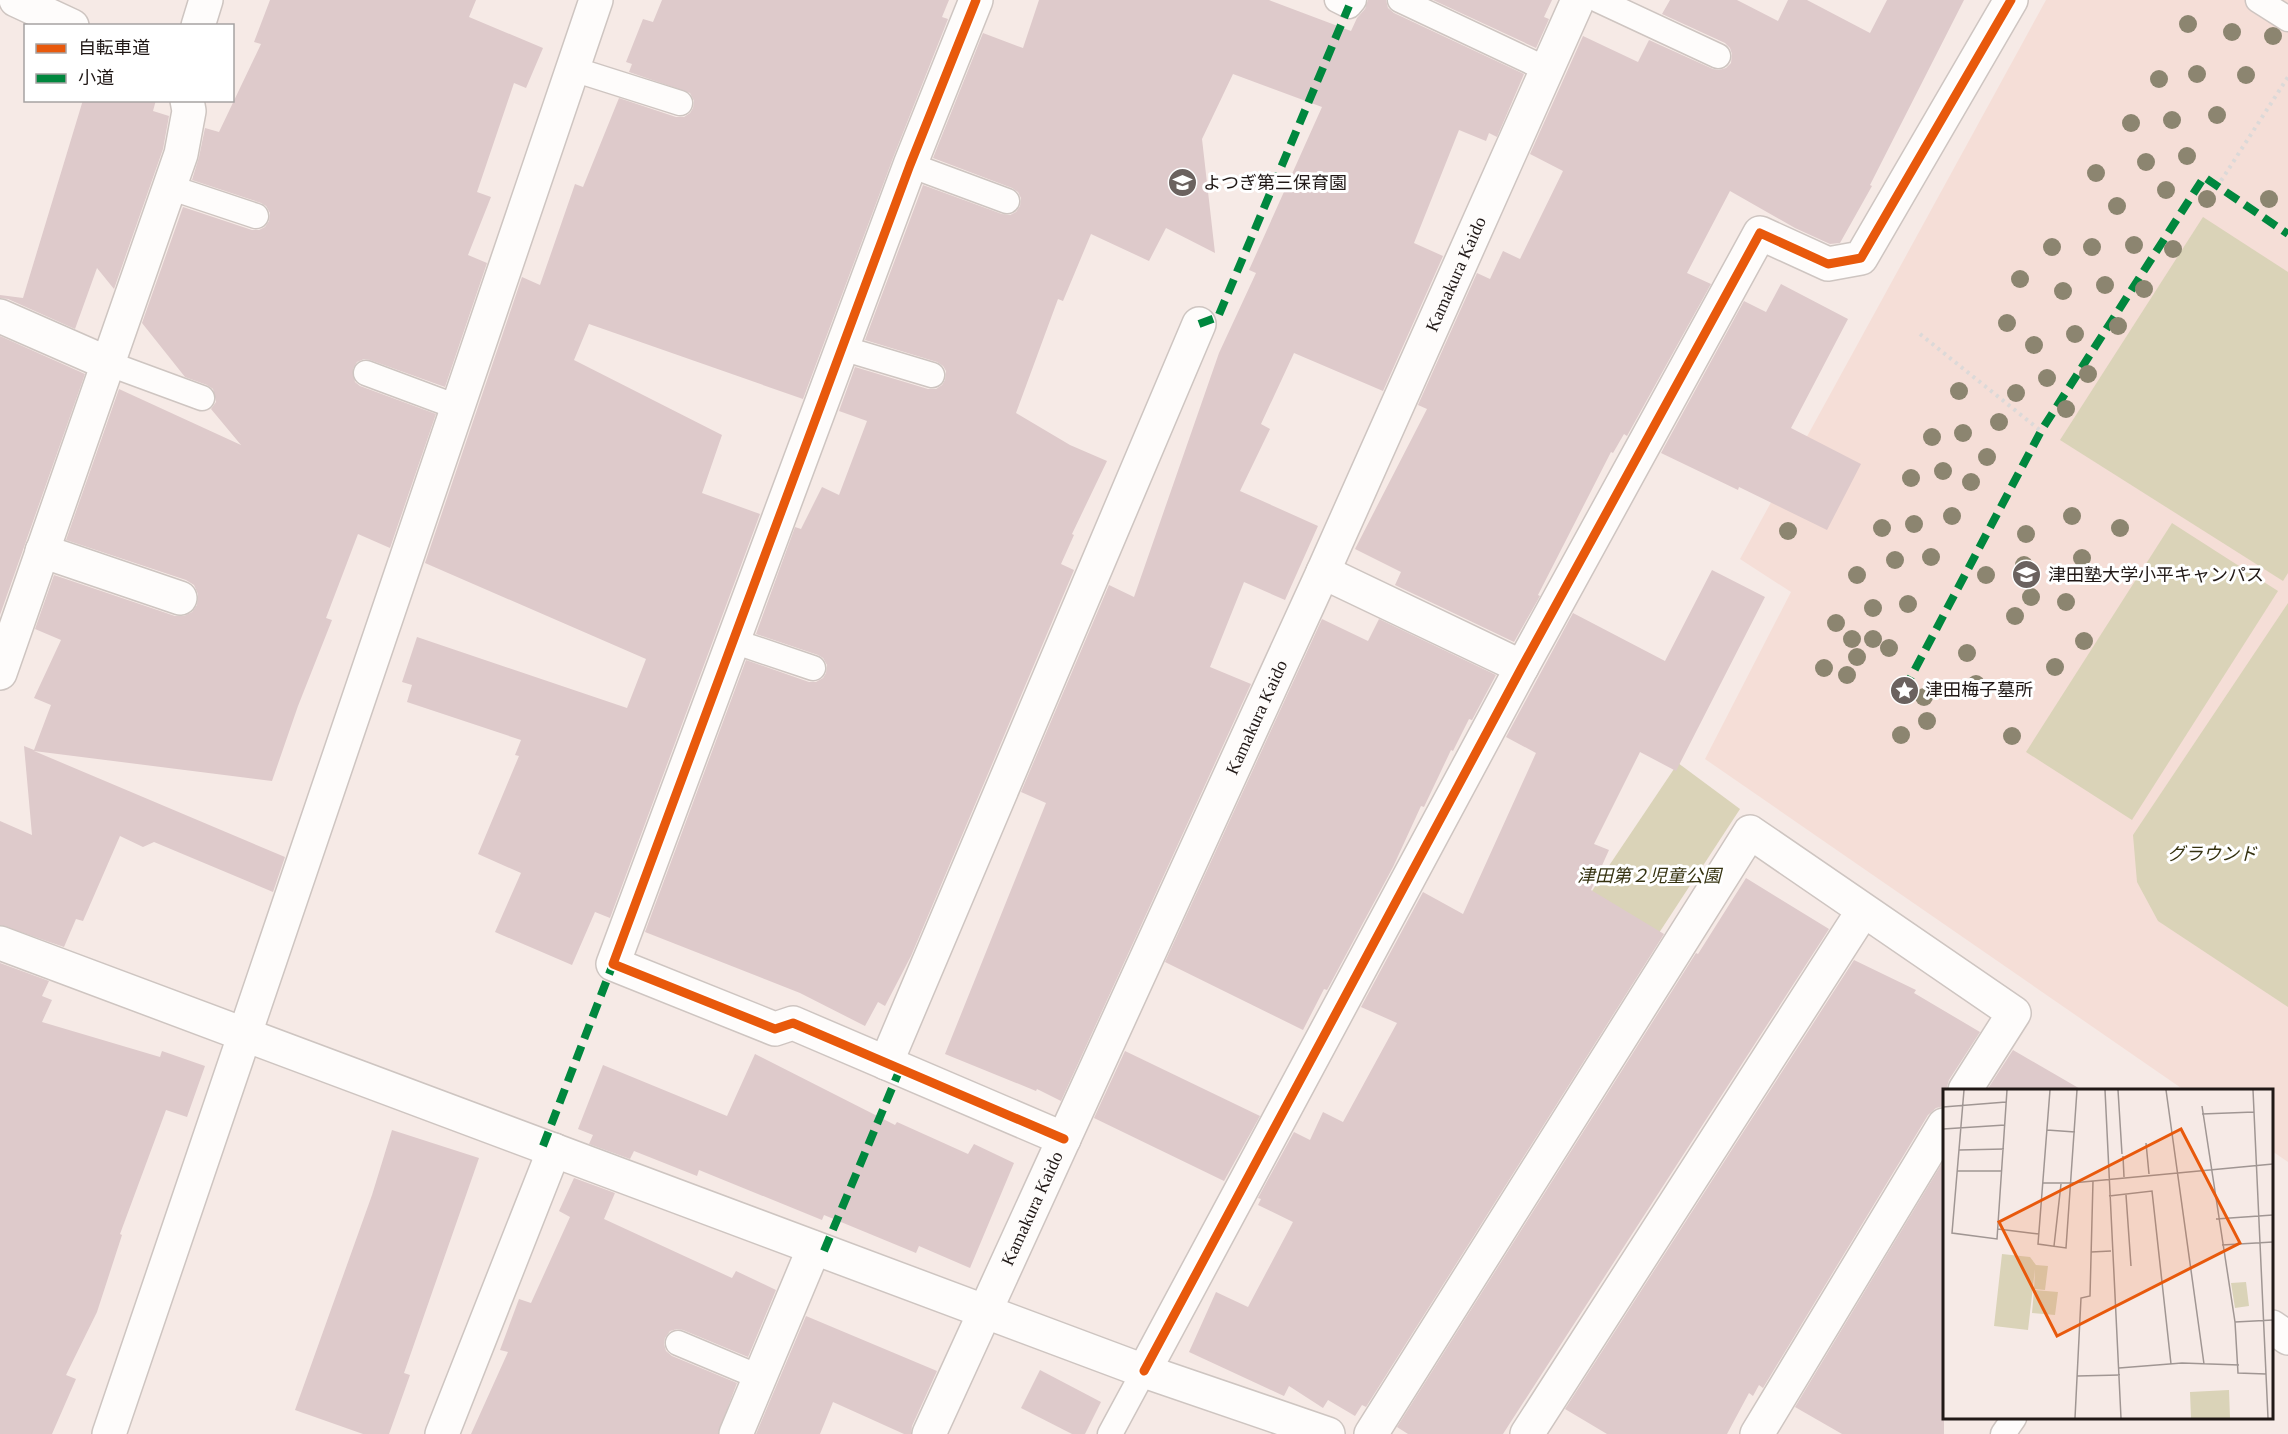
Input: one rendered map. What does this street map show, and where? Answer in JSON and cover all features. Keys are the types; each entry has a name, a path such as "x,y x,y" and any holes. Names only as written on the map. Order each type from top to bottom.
{"street":[{"path":"16,0 68,24"},
{"path":"199,24 206,0"},
{"path":"109,1434 596,0"},
{"path":"976,0 910,165 613,964 775,1029 793,1023 1064,1139"},
{"name":"Kamakura Kaido","path":"929,1434 1323,572 1578,0"},
{"path":"1144,1371 1522,667 1761,233 1828,264 1861,258 2011,0"},
{"path":"0,673 181,154 189,111 187,102"},
{"path":"0,316 107,363"},
{"path":"886,1063 1199,324"},
{"path":"42,551 180,598"},
{"path":"1323,572 1522,667"},
{"path":"1371,1434 1750,832 2014,1012 1966,1089"},
{"path":"1527,1434 1863,911"},
{"path":"0,943 244,1032 1144,1371 1328,1434"},
{"path":"1757,1434 1943,1127"},
{"path":"442,1434 554,1150"},
{"path":"736,1434 814,1248"},
{"path":"2273,1328 2288,1338"}],"lane":[{"path":"1337,0 1349,6 1354,0"},
{"path":"1400,0 1546,69"},
{"path":"1598,0 1718,56"},
{"path":"2258,0 2288,19"},
{"path":"573,69 680,103"},
{"path":"910,165 1007,201"},
{"path":"169,188 255,216"},
{"path":"842,348 932,375"},
{"path":"107,363 202,398"},
{"path":"366,373 457,407"},
{"path":"734,641 813,668"},
{"path":"678,1343 759,1377"},
{"path":"1110,1434 1144,1371"},
{"path":"2003,1434 2013,1419"}],"path":[{"path":"2217,187 2288,77"},
{"path":"1920,334 2041,431"}],"shaded area":[{"name":"津田塾大学小平キャンパス","path":"2046,0 2288,0 2288,1162 2273,1152 2273,1089 2183,1089 1705,759 1791,592 1740,559"}],"green space":[{"path":"2203,217 2288,272 2288,573 2283,581 2060,440"},
{"path":"2172,523 2278,591 2132,820 2026,752"},
{"name":"グラウンド","path":"2288,603 2288,1007 2158,921 2137,882 2133,835"},
{"name":"津田第２児童公園","path":"1678,763 1740,809 1657,936 1590,894"}],"building":[{"path":"270,0 476,0 469,17 543,48 526,88 514,83 477,192 491,197 468,255 487,263 445,387 370,360 364,359 357,362 353,369 355,382 360,386 436,414 390,548 358,534 326,618 332,620 298,706 272,781 34,751 285,857 273,892 154,842 143,847 120,836 83,921 76,919 64,947 0,925 0,821 32,835 24,746 34,750 51,705 34,698 61,640 35,629 54,575 175,616 184,616 192,612 197,605 198,594 194,585 186,580 66,540 119,389 241,445 211,409 216,402 213,389 185,377 142,323 183,207 252,230 265,227 269,221 270,213 261,203 192,180 205,128 219,132 261,44 254,42"},
{"path":"662,0 949,0 942,17 948,19 893,158 803,399 589,324 574,360 722,435 702,493 760,514 610,918 595,912 572,965 495,932 521,873 478,854 519,756 515,755 521,740 407,702 412,685 402,682 417,637 627,708 646,659 425,563 522,277 540,285 575,184 583,187 619,98 676,117 684,117 693,108 694,101 690,93 629,72 632,64 626,62 643,19 653,22"},
{"path":"1039,0 1269,0 1351,31 1368,0 1386,0 1388,8 1394,13 1524,74 1497,137 1489,133 1486,141 1459,130 1414,243 1443,256 1383,391 1294,353 1261,424 1270,429 1240,491 1318,526 1285,600 1244,582 1210,667 1251,684 1061,1101 1037,1089 1036,1091 945,1054 1046,803 1021,792 1109,585 1134,597 1219,353 1256,273 1249,270 1322,107 1233,74 1202,139 1215,253 1166,228 1149,261 1091,234 1063,301 1058,299 1016,413 1070,445 1107,461 1072,534 1074,535 1061,564 1074,570 911,956 885,1006 878,1002 865,1026 800,993 645,932 746,660 809,682 816,682 826,673 827,665 818,655 756,634 795,527 801,529 822,487 839,495 867,421 839,411 855,367 928,389 936,389 945,380 946,371 937,362 865,340 923,185 1002,214 1010,215 1020,206 1021,198 1012,188 933,158 983,33 1023,48"},
{"path":"1433,0 1552,0 1544,17 1549,19 1536,48"},
{"path":"1670,0 1737,0 1778,21 1788,0 1807,0 1870,33 1887,0 1964,0 1870,185 1872,186 1840,243 1830,244 1795,228 1730,191 1687,273 1711,284 1627,436 1624,434 1613,453 1611,452 1538,595 1540,596 1514,642 1395,585 1401,572 1355,549 1427,409 1418,405 1477,273 1490,279 1503,251 1520,259 1563,171 1530,154 1583,36 1638,62 1649,40 1713,69 1726,68 1731,63 1732,54 1725,43 1662,14"},
{"path":"82,102 155,102 153,111 169,116 163,149 114,289 97,268 75,329 8,299 0,298 0,295 23,298"},
{"path":"1781,284 1848,319 1791,428 1861,464 1827,530 1739,487 1738,490 1661,453 1744,301 1766,312"},
{"path":"0,336 85,374 0,615"},
{"path":"1712,570 1765,597 1676,771 1640,752 1594,844 1609,850 1591,890 1664,934 1366,1407 1362,1405 1355,1416 1328,1400 1323,1408 1289,1386 1284,1396 1189,1352 1216,1292 1248,1307 1293,1222 1258,1205 1261,1199 1258,1198 1294,1132 1310,1140 1323,1112 1343,1122 1397,1023 1361,1007 1423,892 1463,914 1536,753 1506,737 1573,613 1665,661"},
{"path":"1322,619 1368,641 1379,619 1496,675 1472,720 1469,719 1453,751 1451,750 1424,807 1421,806 1393,867 1303,1030 1165,962"},
{"path":"1746,878 1829,929 1503,1434 1408,1434 1397,1427 1696,953 1698,954"},
{"path":"1854,960 1916,990 1914,993 1980,1032 1949,1080 1946,1089 1943,1089 1943,1106 1936,1108 1928,1115 1763,1388 1759,1385 1753,1396 1749,1393 1727,1434 1607,1434 1565,1409"},
{"path":"0,963 49,981 42,996 52,1000 42,1022 160,1057 162,1051 205,1066 187,1117 166,1110 120,1234 122,1235 97,1312 66,1375 76,1379 52,1434 0,1434"},
{"path":"2013,1050 2080,1089 1988,1089"},
{"path":"1125,1051 1260,1116 1224,1181 1094,1118"},
{"path":"755,1054 895,1125 897,1122 968,1154 974,1144 1014,1163 970,1268 919,1246 916,1253 824,1215 822,1220 699,1170 697,1176 634,1151 630,1159 589,1144 593,1135 578,1129 603,1065 727,1116"},
{"path":"392,1130 479,1158 404,1373 410,1375 389,1434 363,1434 295,1410 372,1195"},
{"path":"1943,1162 1944,1434 1842,1434 1795,1407"},
{"path":"574,1178 615,1193 604,1219 732,1278 736,1271 776,1290 748,1357 683,1330 670,1331 665,1338 666,1351 672,1356 737,1383 718,1434 471,1434 508,1352 500,1350 519,1299 531,1303 570,1217 559,1211"},
{"path":"806,1316 937,1371 912,1426 911,1434 904,1434 833,1402 820,1434 756,1434"},
{"path":"1040,1370 1101,1402 1085,1434 1072,1434 1021,1408"}],"marked path":[{"path":"1199,324 1218,317 1349,6"},
{"path":"1904,690 2041,431 2204,177 2288,234"},
{"path":"543,1146 613,964"},
{"path":"824,1251 900,1069"}],"cycle path":[{"path":"976,0 910,165 613,964 775,1029 793,1023 1064,1139"},
{"path":"1144,1371 1522,667 1760,233 1828,264 1861,258 2011,0"}],"place":[{"name":"よつぎ第三保育園","path":"1182,183"},
{"name":"津田塾大学小平キャンパス","path":"2027,575"},
{"name":"津田梅子墓所","path":"1904,690"}]}
